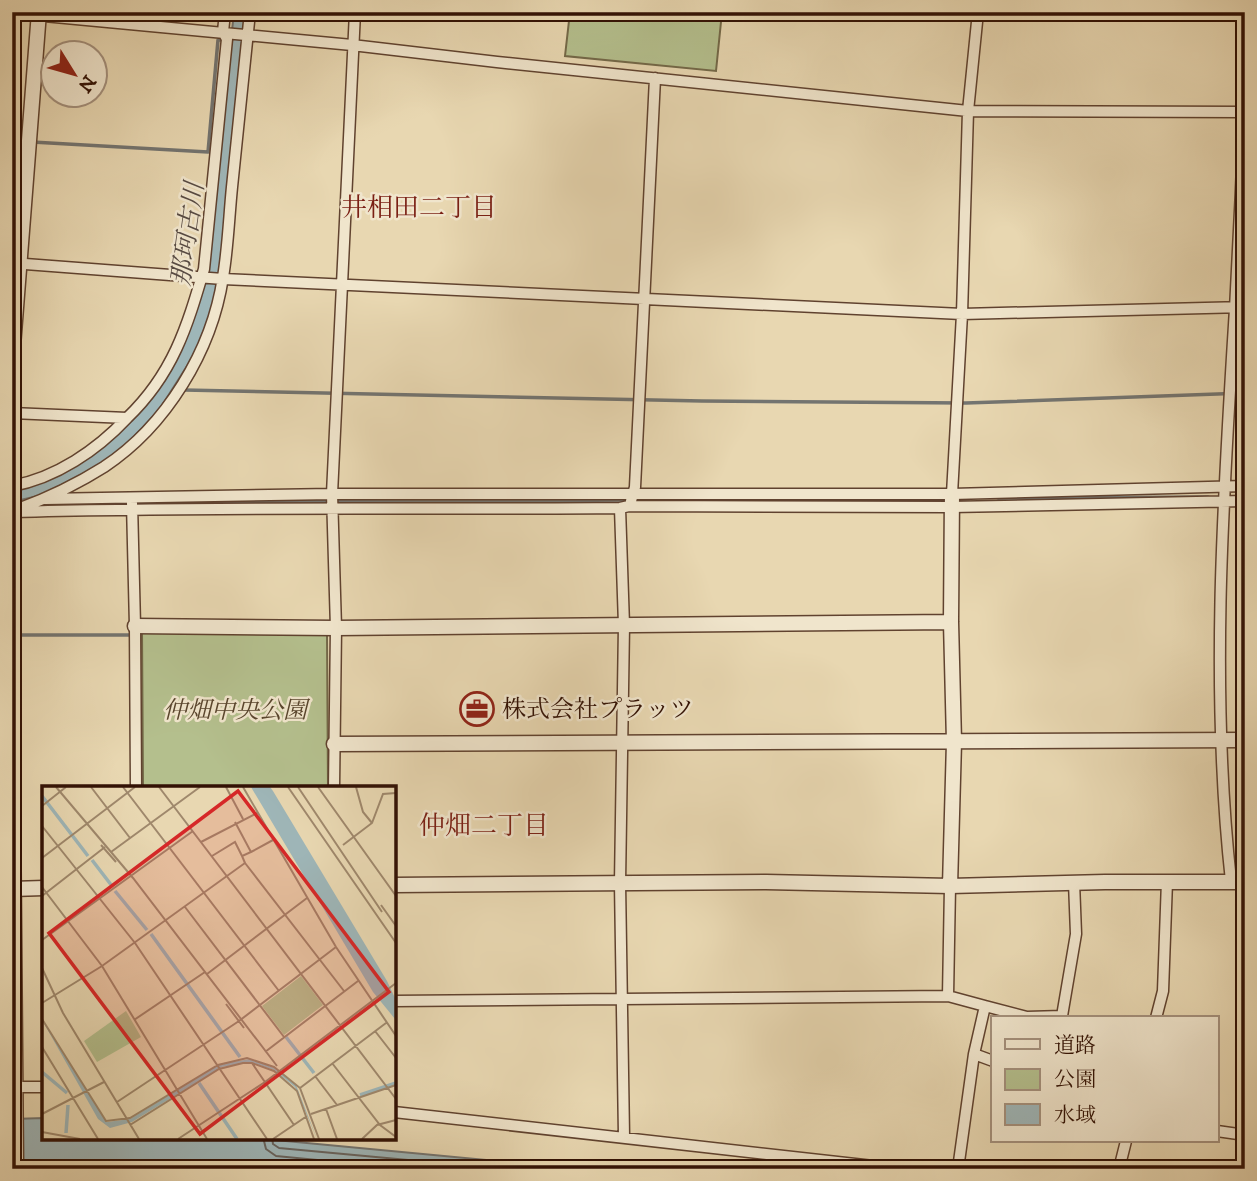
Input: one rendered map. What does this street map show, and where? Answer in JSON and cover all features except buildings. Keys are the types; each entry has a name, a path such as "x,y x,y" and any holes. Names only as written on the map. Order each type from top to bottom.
{"street":[{"path":"12,485 29,483 68,465 94,449 127,418 156,384 177,349 196,302 202,276 227,39 223,32 225,12"},
{"path":"12,512 45,499 105,466 131,446 162,412 197,357 212,322 223,279 250,12"},
{"path":"334,786 336,628 332,494 355,12"},
{"path":"948,996 954,742 952,500 962,314 968,111 978,12"},
{"path":"12,13 39,13 352,45 968,111 1244,112"},
{"path":"12,359 15,264 39,13"},
{"path":"624,1136 620,883 624,507 632,495 645,298 655,78"},
{"path":"396,885 766,882 950,886 1238,881 1224,817 1220,740 1223,488 1240,307 1245,97"},
{"path":"15,264 223,279 962,314 1240,307"},
{"path":"12,413 127,418"},
{"path":"45,499 333,510 624,507 952,500 1245,486"},
{"path":"12,512 132,503 332,494 1245,501"},
{"path":"132,503 135,786"},
{"path":"135,626 336,628 951,622"},
{"path":"12,692 16,1169"},
{"path":"334,744 1245,740"},
{"path":"1157,1016 1163,991 1167,881"},
{"path":"1062,1016 1076,933 1074,882"},
{"path":"13,889 42,888"},
{"path":"396,1001 948,996 1023,1016"},
{"path":"958,1169 974,1054 985,1006"},
{"path":"974,1054 991,1060"},
{"path":"14,1092 42,1087"},
{"path":"396,1112 900,1169"},
{"path":"1218,1131 1245,1135"},
{"path":"1119,1169 1126,1142"}],"green space":[{"path":"570,12 722,12 716,71 565,56"},
{"name":"仲畑中央公園","path":"142,632 327,633 328,786 143,786"}],"water":[{"path":"234,12 248,12 221,269 210,321 194,355 159,410 128,443 104,463 42,495 12,502 12,491 70,468 149,400 207,268"},
{"path":"42,1118 42,1139 265,1139 581,1169 12,1169 12,1119"}],"waterway":[{"path":"32,142 208,152 218,40 225,40"},
{"path":"12,140 24,141"},
{"path":"184,390 702,401 966,403 1245,393"},
{"path":"998,498 1208,497"},
{"path":"102,503 788,499"},
{"path":"12,501 25,502"},
{"path":"12,635 129,635"}],"place":[{"name":"株式会社プラッツ","path":"477,709"}],"district":[{"name":"井相田二丁目","path":"419,207"},
{"name":"仲畑二丁目","path":"484,825"}],"water label":[{"name":"那珂古川","path":"187,234"}]}
